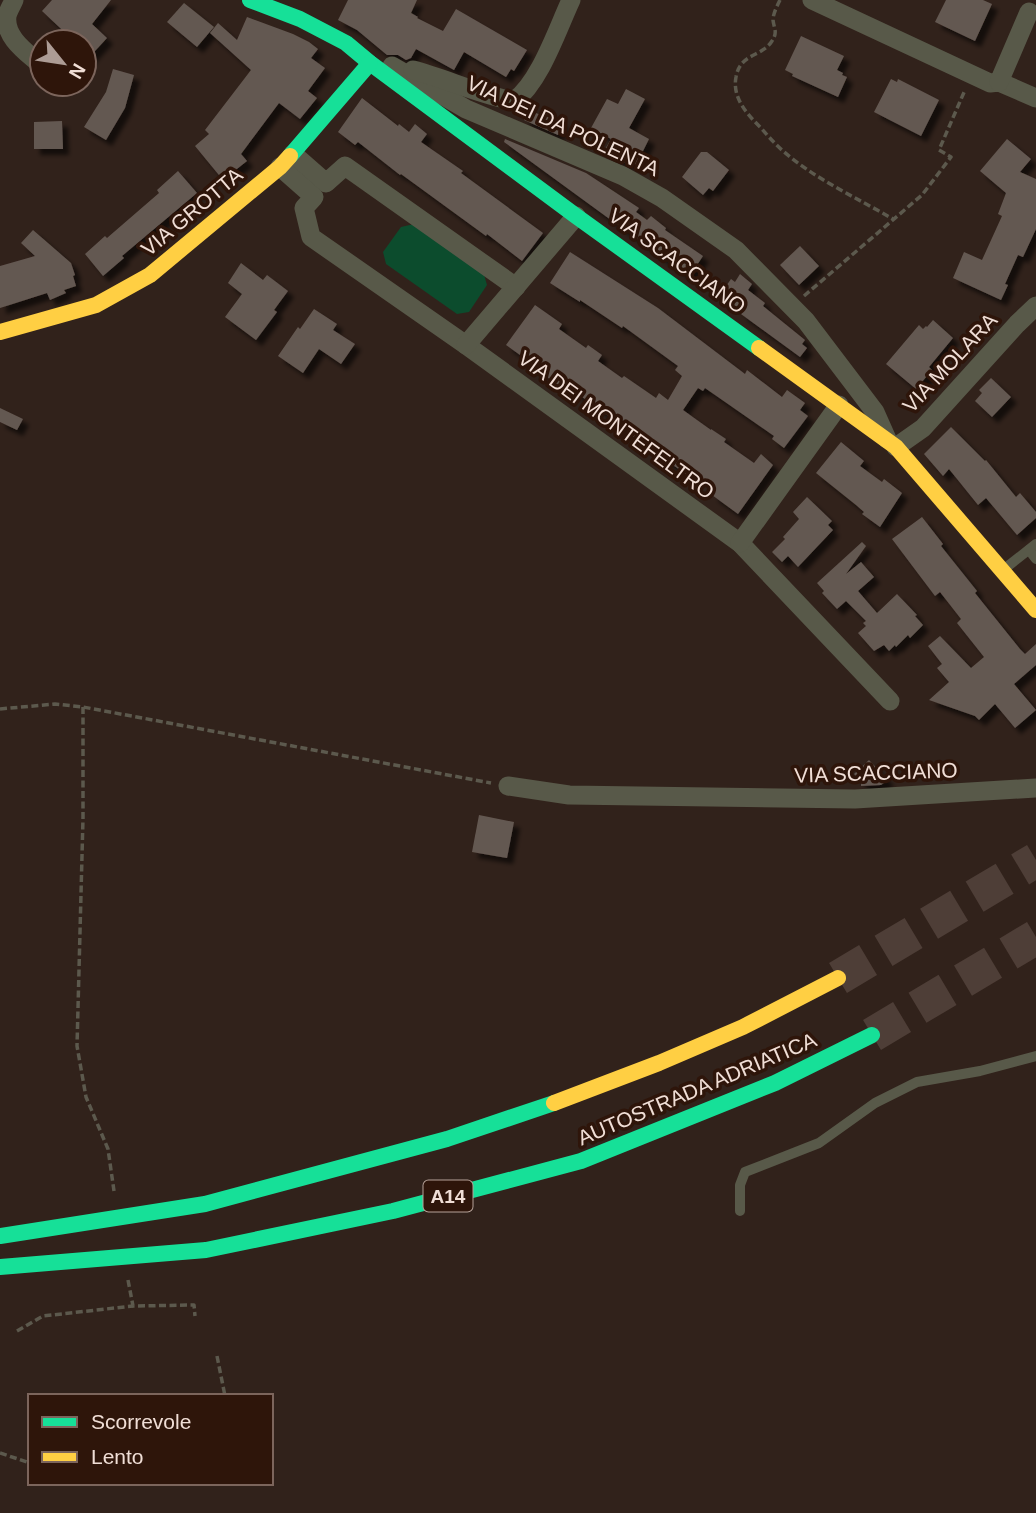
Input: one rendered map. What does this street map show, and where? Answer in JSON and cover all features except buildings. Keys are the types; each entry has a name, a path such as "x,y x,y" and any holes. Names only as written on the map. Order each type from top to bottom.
{"main road":[{"name":"VIA SCACCIANO","path":"250,0 300,19 379,63 576,216 891,444 1036,610"},
{"name":"VIA GROTTA","path":"0,332 96,305 150,275 286,160 379,63"},
{"name":"AUTOSTRADA ADRIATICA","path":"0,1236 205,1204 446,1139 559,1101 659,1063 743,1027 838,978"},
{"name":"AUTOSTRADA ADRIATICA","path":"0,1267 206,1250 393,1211 580,1161 775,1083 872,1035"}],"street":[{"path":"14,0 7,16 9,30 13,40 28,53"},
{"path":"379,63 438,76 497,98 514,101 524,94 538,72 570,0"},
{"path":"812,0 990,83 999,82 1036,99"},
{"path":"999,82 1029,12"},
{"name":"VIA DEI DA POLENTA","path":"379,63 466,109 623,176 662,198 736,250 806,321 875,412 891,444"},
{"path":"286,160 326,183 345,166 516,287"},
{"name":"VIA DEI MONTEFELTRO","path":"286,160 314,197 304,208 312,237 740,543 890,701"},
{"path":"466,345 576,216"},
{"name":"VIA MOLARA","path":"891,444 923,428 1036,306"},
{"path":"740,543 839,405"},
{"name":"VIA SCACCIANO","path":"508,786 569,795 855,799 1036,789"}],"lane":[{"path":"1002,570 1032,547 1036,559"},
{"path":"740,1211 740,1185 744,1172 819,1143 874,1104 917,1082 981,1071 1036,1056"}],"path":[{"path":"780,0 773,20 775,37 770,44 742,62 736,75 736,91 744,110 782,151 825,180 893,219"},
{"path":"792,307 922,195 951,156 939,150 972,75"},
{"path":"0,709 55,704 83,707 508,786"},
{"path":"83,707 77,1046 86,1097 108,1149 114,1191"},
{"path":"128,1279 133,1306"},
{"path":"17,1331 43,1316 133,1306 194,1305 195,1316"},
{"path":"217,1356 225,1394"},
{"path":"0,1453 28,1462"}],"green space":[{"path":"414,224 483,271 487,285 469,312 457,314 386,264 383,252 401,227"}],"tunnel":[{"path":"838,978 1036,860"},
{"path":"872,1035 1036,937"}],"traffic: fast":[{"path":"250,0 300,19 346,43 576,216 759,348"},
{"path":"290,156 370,63"},
{"path":"0,1267 206,1250 393,1211 581,1161 775,1083 872,1035"},
{"path":"0,1236 205,1204 447,1139 554,1103"}],"traffic: slow":[{"path":"0,332 96,305 150,275 290,156"},
{"path":"759,348 896,447 1036,610"},
{"path":"554,1103 743,1027 838,978"}]}
